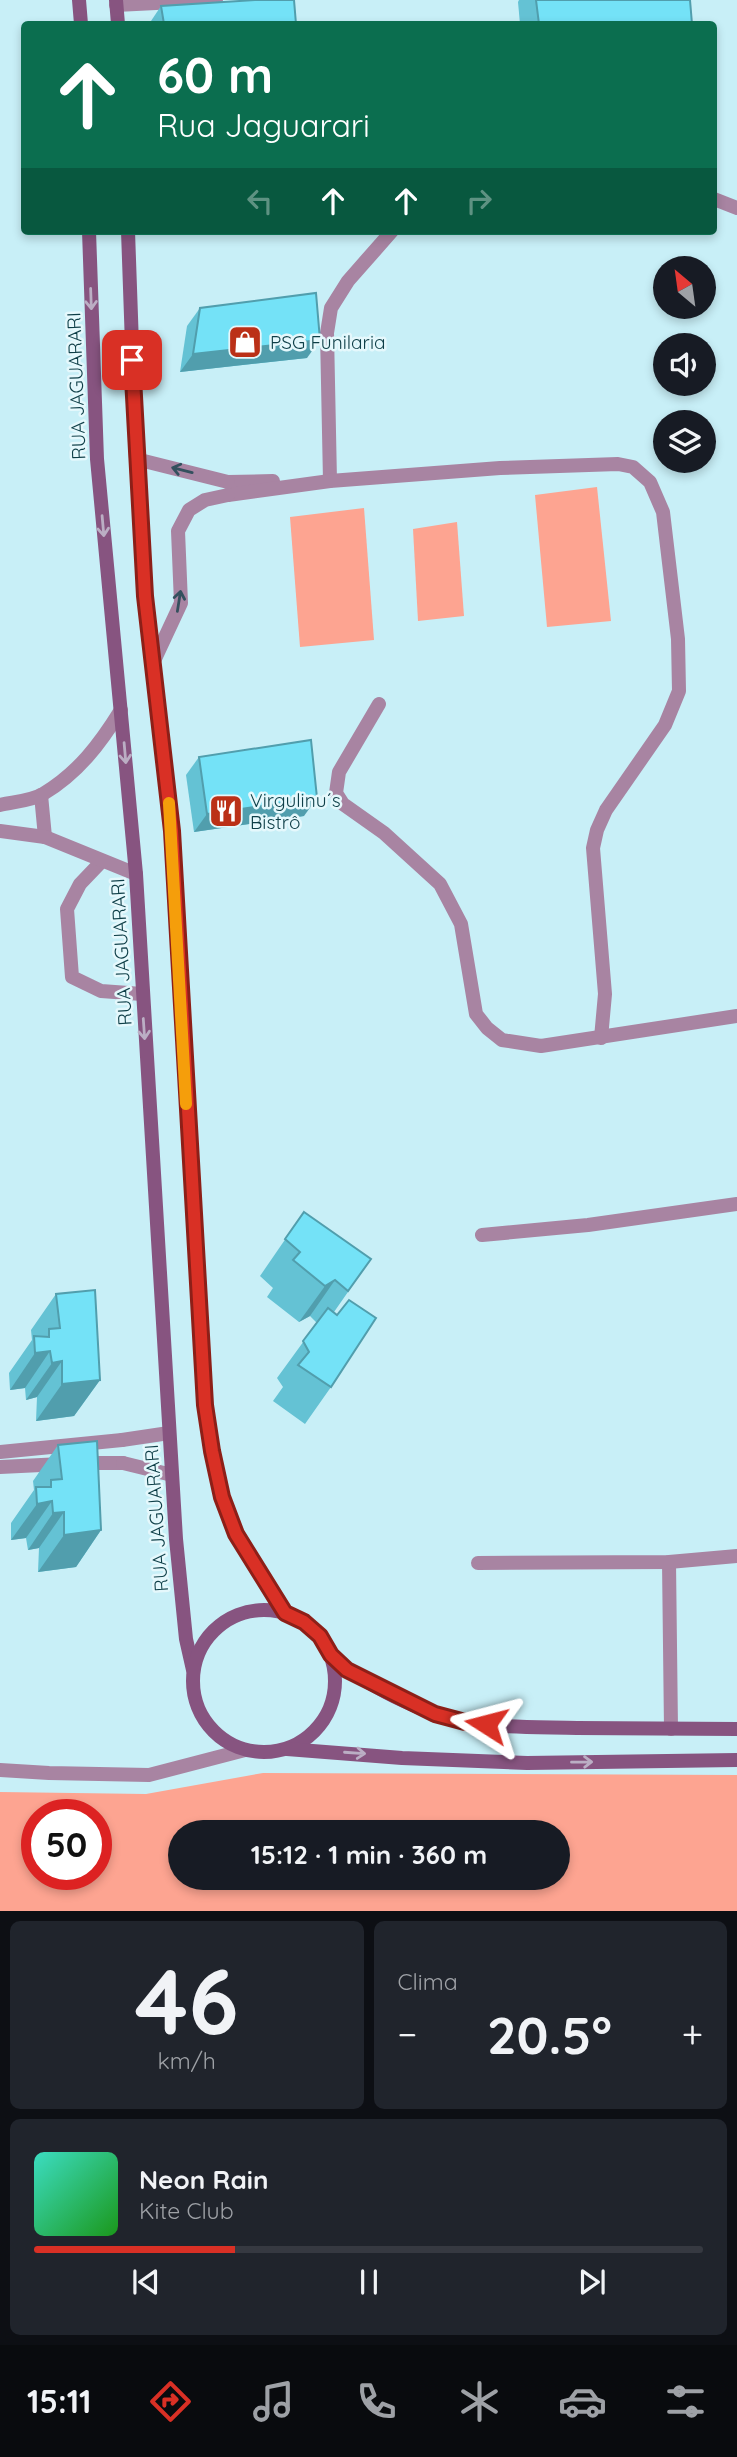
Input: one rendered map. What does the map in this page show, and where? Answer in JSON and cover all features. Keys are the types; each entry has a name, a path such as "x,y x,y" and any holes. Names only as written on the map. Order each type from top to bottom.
{"main road":[{"path":"79,0 81,21"},
{"path":"116,3 118,21"},
{"name":"RUA JAGUARARI","path":"89,235 97,459 136,874 180,1586 186,1639 193,1670"},
{"path":"128,235 136,459 145,596 172,831 207,1417 222,1497 236,1534 285,1613"},
{"path":"287,1749 315,1731 325,1718 332,1703 335,1671 331,1655 320,1636 304,1622 285,1613 261,1610 237,1615 217,1628 201,1647 193,1670 194,1696 204,1720 222,1739 245,1750 266,1753 287,1749 402,1758 527,1763 737,1760"},
{"path":"331,1655 347,1670 403,1700 435,1714 465,1722 536,1727 737,1729"}],"street":[{"path":"70,0 80,21"},
{"path":"116,3 216,0"},
{"path":"717,200 737,208"},
{"path":"330,481 327,333 331,308 348,281 388,235"},
{"path":"136,459 228,489"},
{"path":"153,663 181,603 178,531 189,510 228,489 500,468 618,464 634,467 642,473 657,494 663,512 678,639 679,691 665,725 606,810 597,830 593,848 605,994 601,1038"},
{"path":"379,704 339,772 336,793 343,804 399,845 440,884 461,924 476,1014 487,1028 502,1041 541,1046 737,1016"},
{"path":"0,805 41,795 72,772 97,748 121,710"},
{"path":"41,795 45,837"},
{"path":"0,831 45,837 136,874"},
{"path":"102,861 80,884 67,909 72,977 101,991 142,994"},
{"path":"482,1236 588,1225 737,1204"},
{"path":"0,1452 169,1433"},
{"path":"0,1467 123,1463 172,1475"},
{"path":"478,1563 669,1563 737,1556"},
{"path":"669,1563 671,1729"},
{"path":"0,1770 149,1774 245,1750"}],"shaded area":[{"path":"597,487 611,621 547,627 535,495"},
{"path":"364,508 374,640 300,647 290,517"},
{"path":"457,522 464,616 418,621 413,529"},
{"path":"263,1773 737,1775 737,1911 0,1911 0,1792 146,1794"}],"building":[{"path":"294,0 296,21 164,21 161,6"},
{"path":"536,0 690,0 692,21 539,21"},
{"path":"316,293 320,340 193,354 200,308"},
{"path":"311,740 317,798 207,814 199,757"},
{"path":"304,1212 371,1259 348,1291 335,1280 325,1286 293,1260 300,1252 285,1239"},
{"path":"95,1290 100,1380 62,1384 62,1361 52,1363 50,1351 35,1353 34,1336 49,1337 49,1329 60,1328 56,1294"},
{"path":"349,1300 376,1318 331,1387 298,1365 309,1352 303,1341 328,1308 337,1315"},
{"path":"97,1441 101,1530 64,1535 64,1512 53,1513 52,1501 37,1504 36,1487 51,1487 51,1480 62,1479 58,1445"}],"slow traffic":[{"path":"169,803 186,1104"}],"place":[{"name":"PSG Funilaria","path":"245,342"},
{"name":"Virgulinu´s Bistrô","path":"226,811"}],"route":[{"path":"132,360 145,596 172,831 205,1405 222,1497 236,1534 285,1613 304,1622 320,1636 331,1655 347,1670 435,1714 486,1724"}]}
